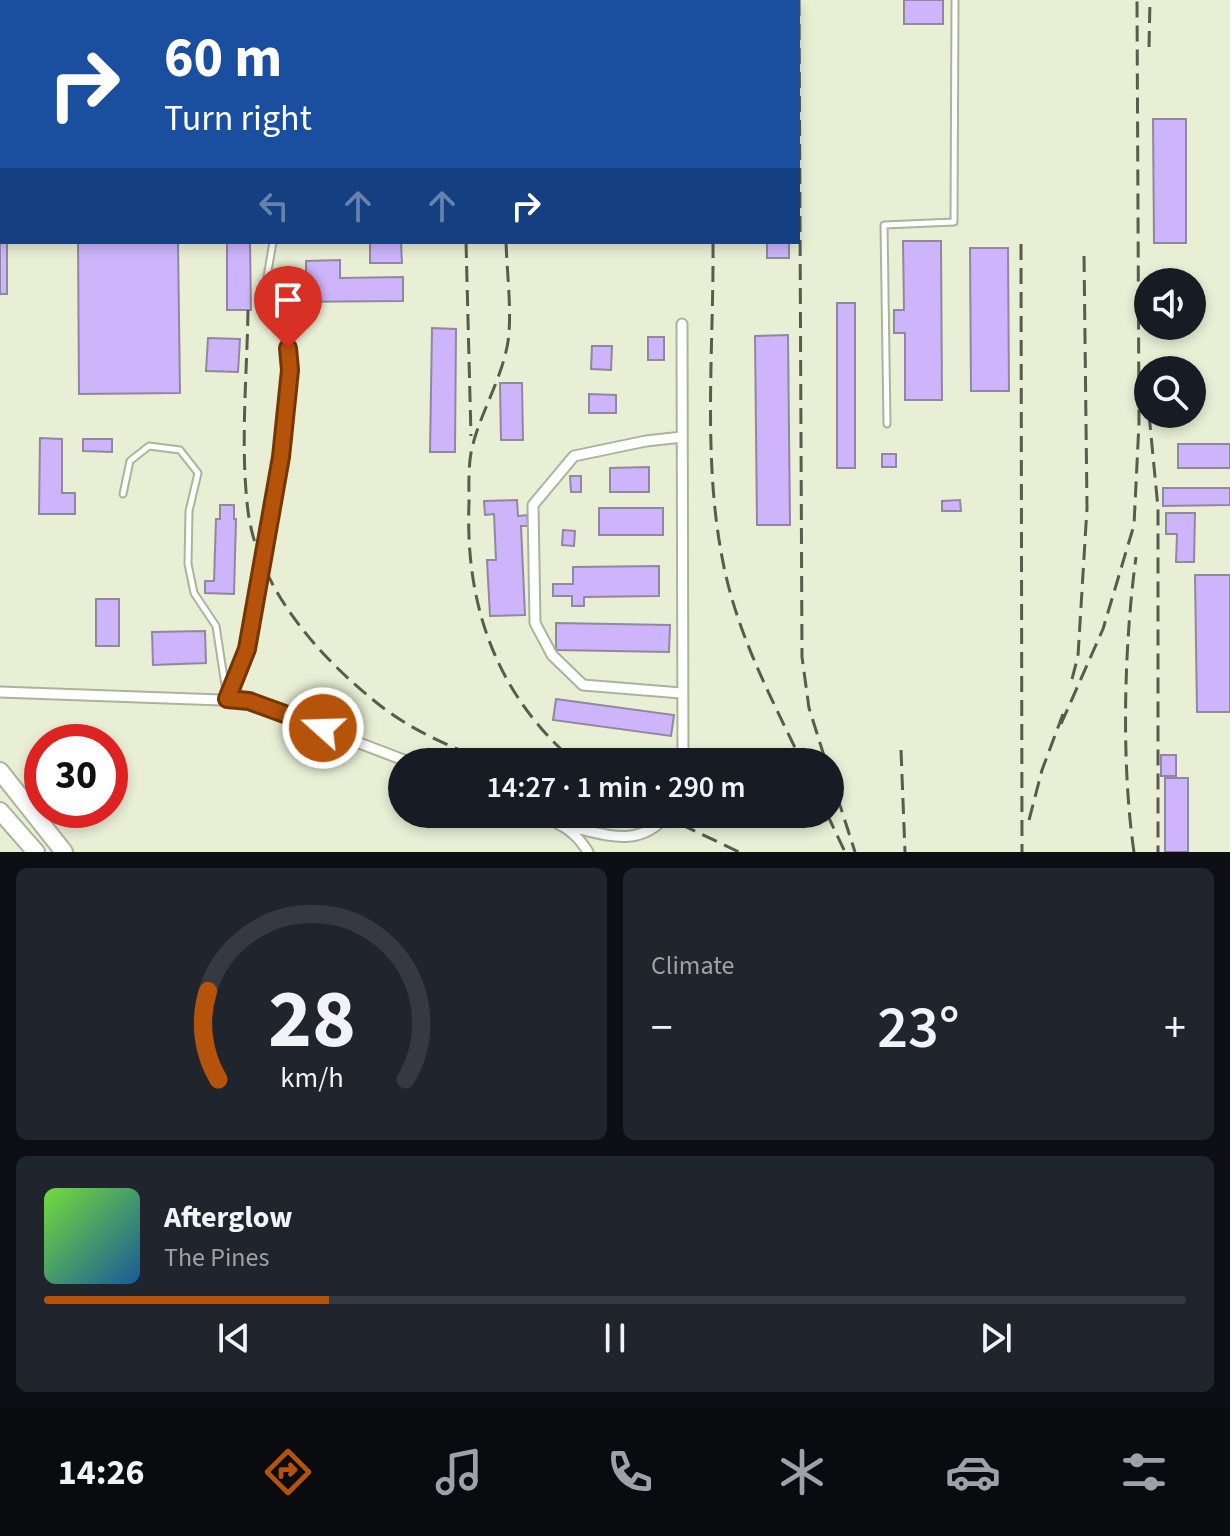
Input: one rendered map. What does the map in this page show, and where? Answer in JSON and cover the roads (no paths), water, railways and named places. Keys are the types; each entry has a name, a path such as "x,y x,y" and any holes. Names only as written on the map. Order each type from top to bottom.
{"highway":[{"path":"0,771 64,852"},
{"path":"0,811 36,852"}],"street":[{"path":"682,324 683,748"},
{"path":"681,693 583,685 552,655 535,623 533,505 574,456 682,437"},
{"path":"0,692 249,701 388,754"},
{"path":"568,828 588,852"},
{"path":"576,828 629,838 657,828"}],"lane":[{"path":"887,424 884,225 954,222 955,0"},
{"path":"227,699 247,649 281,457 290,370 285,326 271,304 267,277 273,244"},
{"path":"123,494 130,461 149,446 180,450 198,473 189,511 188,564 194,593 216,626 227,699"}],"railway":[{"path":"1061,724 1103,629 1134,525 1139,423 1137,0"},
{"path":"1149,47 1150,0"},
{"path":"800,219 802,657 809,708 822,748"},
{"path":"466,244 471,436"},
{"path":"506,244 509,333 498,377 472,448 469,541 480,612 491,645 525,707 560,748"},
{"path":"713,244 710,410 718,535 740,624 795,748"},
{"path":"1021,244 1022,852"},
{"path":"1072,679 1078,656 1087,508 1084,254"},
{"path":"248,310 244,436 246,486 254,539 264,567 294,618 333,664 390,713 456,748"},
{"path":"1150,428 1158,508 1158,852"},
{"path":"1134,852 1127,781 1126,704 1136,557"},
{"path":"1029,820 1042,770 1063,714"},
{"path":"901,750 905,852"},
{"path":"844,818 855,852"},
{"path":"688,828 739,852"},
{"path":"834,828 845,852"}]}
